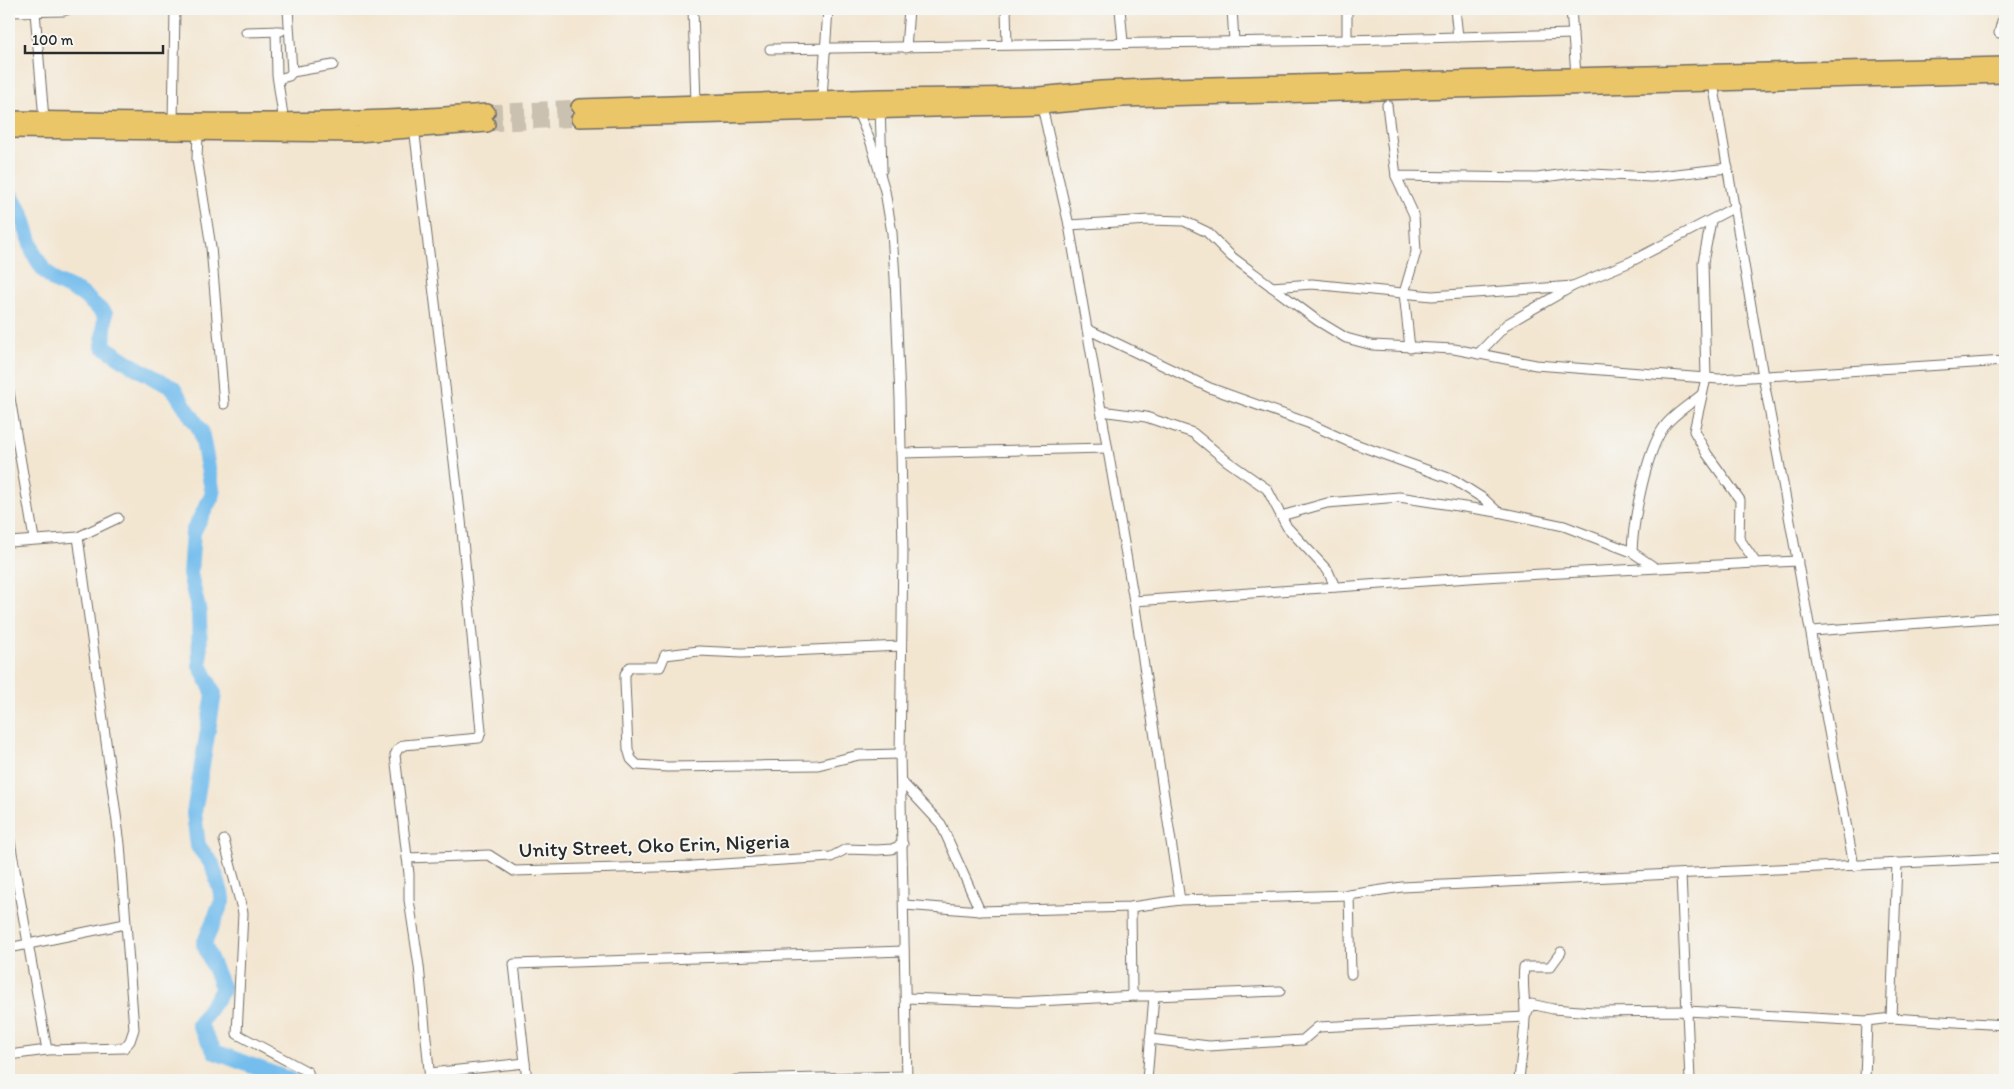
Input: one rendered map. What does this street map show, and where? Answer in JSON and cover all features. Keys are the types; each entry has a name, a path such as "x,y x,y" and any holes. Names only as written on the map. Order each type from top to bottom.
{"main road":[{"path":"1040,100 1101,89 1172,86 1576,75 2004,73"},
{"path":"880,103 857,110 579,113 696,104 822,98 880,103 1122,99 2004,73"},
{"path":"9,130 198,134 318,132 357,134 414,124 487,118"},
{"path":"9,119 414,124"}],"street":[{"path":"9,12 68,9"},
{"path":"174,122 175,9"},
{"path":"288,9 292,72"},
{"path":"693,9 696,104"},
{"path":"822,98 828,9"},
{"path":"906,48 908,9"},
{"path":"1006,9 1007,44"},
{"path":"1120,9 1123,42"},
{"path":"1232,9 1234,41"},
{"path":"1347,9 1348,40"},
{"path":"1456,9 1458,38"},
{"path":"1571,9 1576,75"},
{"path":"1999,33 2005,9"},
{"path":"35,12 44,119"},
{"path":"276,31 278,79 284,122"},
{"path":"246,32 289,32"},
{"path":"770,49 1458,38 1573,34"},
{"path":"278,79 289,76 292,72 333,65"},
{"path":"1713,83 1764,376 1854,866"},
{"path":"1040,100 1068,225 1087,329 1134,601 1180,900"},
{"path":"880,103 883,149 882,176"},
{"path":"1387,104 1396,176 1414,216 1416,252 1404,293 1410,348"},
{"path":"735,1080 907,1078 904,951 905,904 900,754 902,646 901,453 892,234 882,176 857,110"},
{"path":"414,124 461,520 481,731 479,738 404,745 398,748 395,755 407,858 409,900 419,966 430,1077 525,1062"},
{"path":"198,134 197,159 211,247 224,404"},
{"path":"1396,176 1537,178 1573,173 1651,177 1728,168"},
{"path":"1478,354 1507,324 1572,286 1630,262 1735,207"},
{"path":"1068,225 1149,220 1184,221 1206,232 1232,257 1346,338 1372,345 1454,349 1536,365 1706,378 2005,361"},
{"path":"1711,220 1703,262 1706,378 1694,431 1707,454 1740,500 1740,538 1756,563"},
{"path":"1272,287 1312,284 1432,296 1572,286"},
{"path":"1087,329 1210,388 1308,423 1347,441 1454,480 1484,499 1498,512"},
{"path":"9,392 34,539"},
{"path":"1632,552 1639,500 1653,451 1664,426 1702,394"},
{"path":"1101,412 1146,417 1193,433 1227,461 1267,489 1286,527 1328,571 1335,587"},
{"path":"901,453 1107,448"},
{"path":"1281,516 1327,503 1399,497 1498,512 1564,526 1632,552 1654,567"},
{"path":"9,542 78,537 118,518"},
{"path":"9,1055 47,1050 124,1048 130,1041 134,1029 120,844 78,537"},
{"path":"1134,601 1654,567 1798,561"},
{"path":"1812,631 1952,619 2005,617"},
{"path":"900,754 859,754 818,766 667,767 637,765 631,759 628,749 625,674 630,667 660,667 665,655 699,651 750,653 902,646"},
{"path":"901,781 941,824 980,911"},
{"path":"9,836 47,1050"},
{"path":"224,840 243,913 237,1034 308,1072 310,1080"},
{"name":"Unity Street, Oko Erin, Nigeria","path":"407,858 489,854 514,871 682,866 831,857 846,849 892,849 903,844"},
{"path":"905,904 980,911 1131,907 1180,900 1349,895 1402,887 2005,858"},
{"path":"1891,1018 1897,863"},
{"path":"1681,875 1690,1080"},
{"path":"1349,895 1351,974"},
{"path":"1131,907 1132,992 1136,996"},
{"path":"9,948 125,924"},
{"path":"527,1080 514,964 904,951"},
{"path":"1519,1080 1526,1017 1522,981 1524,968 1550,967 1562,952"},
{"path":"906,998 1018,1002 1280,991"},
{"path":"1147,1080 1154,996"},
{"path":"1526,1017 1531,1004 1536,1004 1553,1009 1593,1012 1687,1012 1867,1021 1891,1018 2005,1025"},
{"path":"1150,1039 1210,1046 1303,1040 1318,1027 1526,1017"},
{"path":"1865,1080 1867,1021"}],"waterway":[{"path":"9,193 21,212 34,254 43,269 55,281 82,294 105,314 103,346 135,367 173,388 201,431 213,494 193,532 190,574 199,613 200,665 214,694 194,813 198,846 212,864 223,899 204,944 223,989 199,1024 215,1052 290,1080"}],"tunnel":[{"path":"487,112 579,107"},
{"path":"487,124 579,119"}]}
